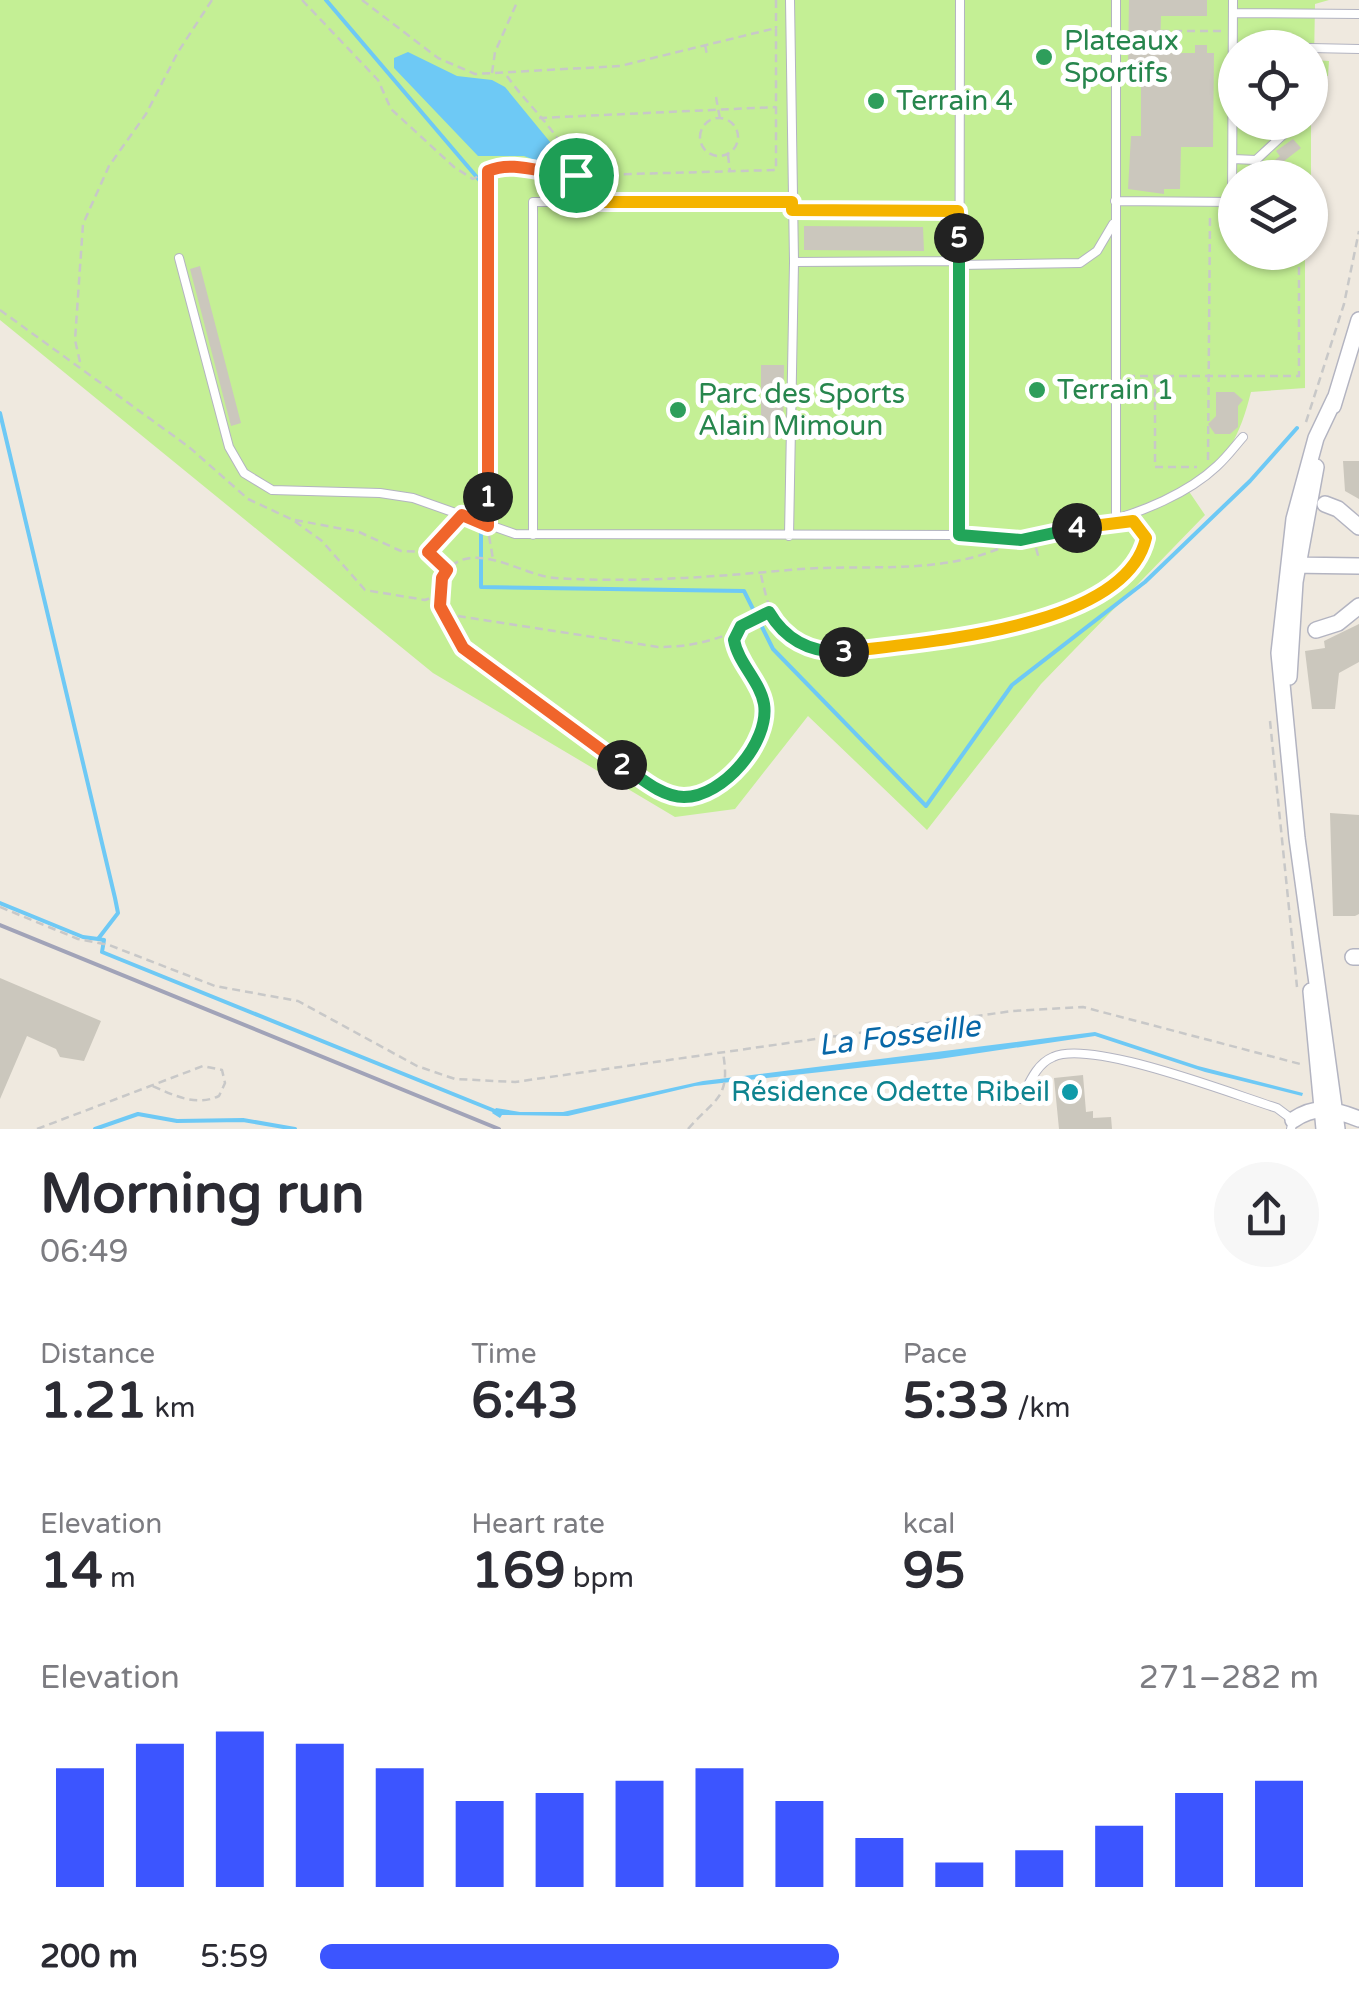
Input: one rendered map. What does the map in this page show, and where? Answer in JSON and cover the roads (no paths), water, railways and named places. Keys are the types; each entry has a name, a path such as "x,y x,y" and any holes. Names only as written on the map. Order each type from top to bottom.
{"street":[{"path":"1330,1122 1279,653 1302,482 1335,398 1359,320"},
{"path":"1325,504 1338,509 1359,528"},
{"path":"1291,565 1359,566"},
{"path":"1316,630 1338,623 1359,606"},
{"path":"1292,1124 1359,1121"}],"lane":[{"path":"789,536 794,262 790,0"},
{"path":"959,535 960,0"},
{"path":"1116,0 1116,520"},
{"path":"1234,0 1234,30"},
{"path":"1294,14 1295,0"},
{"path":"1234,13 1359,14"},
{"path":"1328,49 1359,50"},
{"path":"1233,140 1233,159 1256,160 1278,140"},
{"path":"1116,201 1218,202"},
{"path":"533,534 534,202 958,211"},
{"path":"794,262 1080,264 1097,250 1116,220"},
{"path":"180,258 228,447 244,473 272,490 380,493 413,498 486,525 533,534 959,535 1021,540 1116,520 1189,486 1216,468 1243,436"},
{"path":"1021,1099 1038,1068 1054,1056 1094,1052 1277,1108 1292,1124"}],"water":[{"path":"408,52 457,76 492,80 505,87 555,148 560,165 555,168 524,156 478,156 394,68 394,58"},
{"path":"1095,1032 1198,1066 1303,1093 1302,1096 1205,1072 1095,1036 939,1059 695,1086 568,1116 500,1118 492,1113 496,1108 563,1112 703,1081"}],"waterway":[{"path":"326,0 481,182 481,587 744,591 773,649 926,806 1012,685 1145,582 1250,481 1297,428"},
{"path":"0,413 118,913 98,939"},
{"path":"0,903 83,937 98,939"},
{"path":"98,939 104,940 102,952 495,1111"},
{"name":"La Fosseille","path":"95,1129 138,1114 177,1121 243,1120 295,1129"}],"railway":[{"path":"0,925 499,1129"}],"place":[{"name":"Plateaux Sportifs","path":"1044,57"},
{"name":"Terrain 4","path":"876,101"},
{"name":"Terrain 1","path":"1037,390"},
{"name":"Parc des Sports Alain Mimoun","path":"678,410"},
{"name":"Résidence Odette Ribeil","path":"1070,1092"}]}
